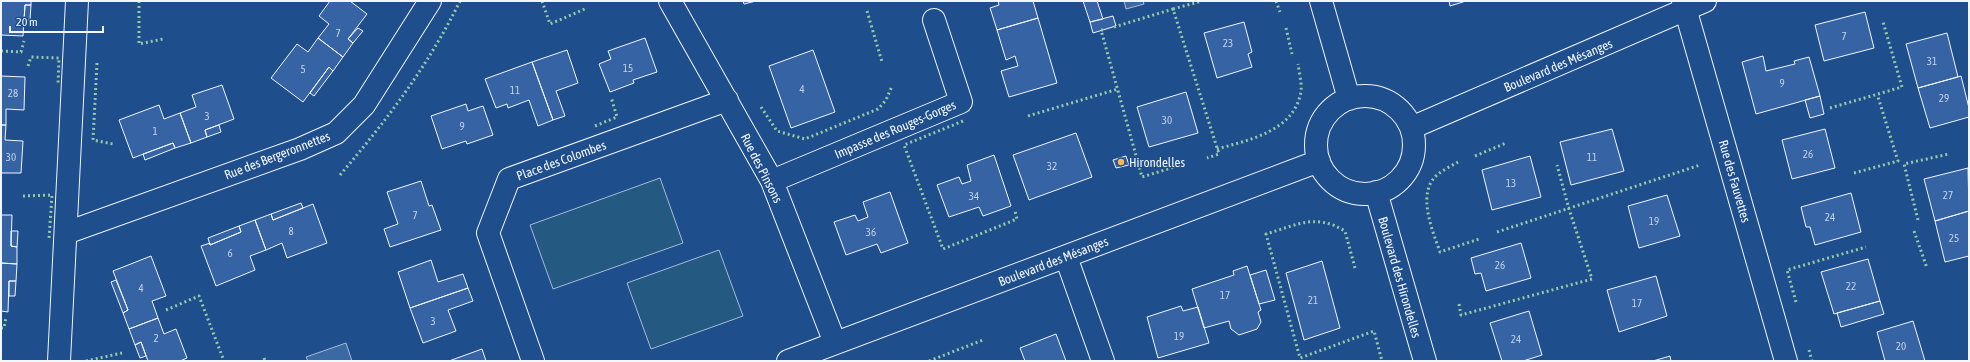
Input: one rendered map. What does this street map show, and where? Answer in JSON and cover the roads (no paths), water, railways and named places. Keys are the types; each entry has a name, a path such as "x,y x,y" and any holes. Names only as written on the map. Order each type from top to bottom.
{"street":[{"path":"59,361 77,1"},
{"name":"Rue des Bergeronnettes","path":"66,233 300,149 336,133 364,105 430,1"},
{"name":"Rue des Pinsons","path":"670,1 772,181 835,343"},
{"path":"1321,1 1348,99"},
{"name":"Boulevard des Mésanges","path":"1411,128 1691,4"},
{"name":"Rue des Fauvettes","path":"1691,4 1786,361"},
{"name":"Impasse des Rouges-Gorges","path":"772,181 961,102 934,20"},
{"path":"1364,96 1378,98 1392,104 1404,114 1411,128 1414,144 1411,160 1403,175 1391,186 1376,192 1362,194 1335,184 1325,174 1319,161 1316,146 1318,131 1324,117 1335,106 1348,99 1364,96"},
{"name":"Place des Colombes","path":"533,361 488,233 509,179 727,100"},
{"name":"Boulevard des Mésanges","path":"788,361 1319,161"},
{"name":"Boulevard des Hirondelles","path":"1376,192 1425,361"},
{"path":"1066,257 1103,361"}],"place":[{"name":"Hirondelles","path":"1121,162"}]}
